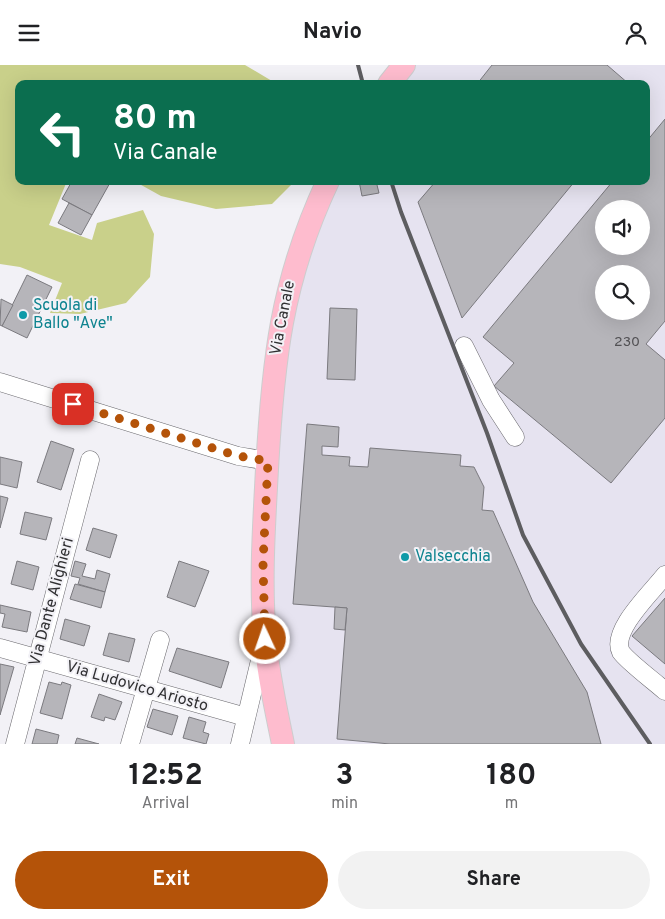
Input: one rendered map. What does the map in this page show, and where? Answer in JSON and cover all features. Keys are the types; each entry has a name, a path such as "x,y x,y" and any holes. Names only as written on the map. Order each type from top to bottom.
{"main road":[{"path":"392,80 404,65"},
{"name":"Via Canale","path":"283,744 265,639 263,563 274,368 287,291 298,254 326,185"}],"street":[{"path":"464,346 491,400 515,437"},
{"path":"0,382 238,456 268,461"},
{"name":"Via Dante Alighieri","path":"15,744 90,460"},
{"path":"665,575 622,628 618,641 622,653 665,691"},
{"name":"Via Canale","path":"240,744 258,675 265,639"},
{"path":"130,744 160,640"},
{"name":"Via Ludovico Ariosto","path":"0,648 246,717"}],"shaded area":[{"path":"411,65 665,65 665,744 293,744 273,639 275,461 291,296 333,185 650,185 650,80 399,80"}],"green space":[{"path":"0,65 245,65 270,80 15,80 15,185 65,185 49,225 92,240 97,223 143,210 154,234 150,277 126,303 80,314 50,313 62,283 20,267 0,264"},
{"path":"141,185 291,185 272,204 216,209 161,196"}],"building":[{"path":"492,65 607,65 624,80 480,80"},
{"path":"665,119 665,321 646,344 665,360 665,418 611,483 494,386 514,363 483,337 595,203 595,255 650,255 650,200 597,200 610,185 650,185 650,137"},
{"path":"70,185 109,185 92,215 62,199"},
{"path":"360,185 377,185 379,193 362,196"},
{"path":"433,185 572,185 462,318 418,202"},
{"path":"69,203 92,215 81,235 58,223"},
{"name":"Scuola di Ballo \"Ave\"","path":"27,275 52,287 27,338 2,326"},
{"path":"1,299 13,305 2,326 0,325"},
{"path":"330,308 357,309 355,380 327,379"},
{"name":"Valsecchia","path":"307,424 339,427 338,447 322,446 322,455 350,457 349,466 368,467 370,448 461,455 460,466 474,467 484,487 482,510 493,511 533,602 587,692 601,744 390,744 337,739 347,608 293,604"},
{"path":"51,441 74,449 61,490 37,482"},
{"path":"0,457 22,462 17,488 0,484"},
{"path":"0,496 8,498 0,528"},
{"path":"25,512 52,518 46,540 20,534"},
{"path":"93,528 117,535 110,558 86,550"},
{"path":"17,561 39,567 33,590 11,584"},
{"path":"75,561 86,564 82,576 95,579 97,570 110,574 105,592 78,584 80,578 71,576"},
{"path":"179,561 209,571 195,607 167,597"},
{"path":"75,584 105,592 101,608 70,599"},
{"path":"665,598 665,664 632,636"},
{"path":"0,605 31,612 27,632 2,627 5,614 0,613"},
{"path":"335,607 347,608 345,630 334,629"},
{"path":"65,619 90,626 84,646 60,639"},
{"path":"109,633 135,639 129,662 103,655"},
{"path":"177,648 229,662 221,688 169,671"},
{"path":"0,664 14,667 0,715"},
{"path":"49,682 61,685 62,682 71,685 62,719 40,713"},
{"path":"99,694 122,702 115,720 105,717 104,721 91,717"},
{"path":"153,709 178,716 172,735 147,727"},
{"path":"189,717 206,722 203,732 209,734 206,744 183,738"},
{"path":"36,729 59,735 57,744 32,744"},
{"path":"77,738 99,744 75,744"}],"railway":[{"path":"358,65 362,80"},
{"path":"392,185 487,433 523,535 581,644 650,744"}],"place":[{"name":"Scuola di Ballo \"Ave\"","path":"23,315"},
{"name":"Valsecchia","path":"405,557"}],"route":[{"path":"73,404 238,456 268,461 263,563 265,639"}]}
